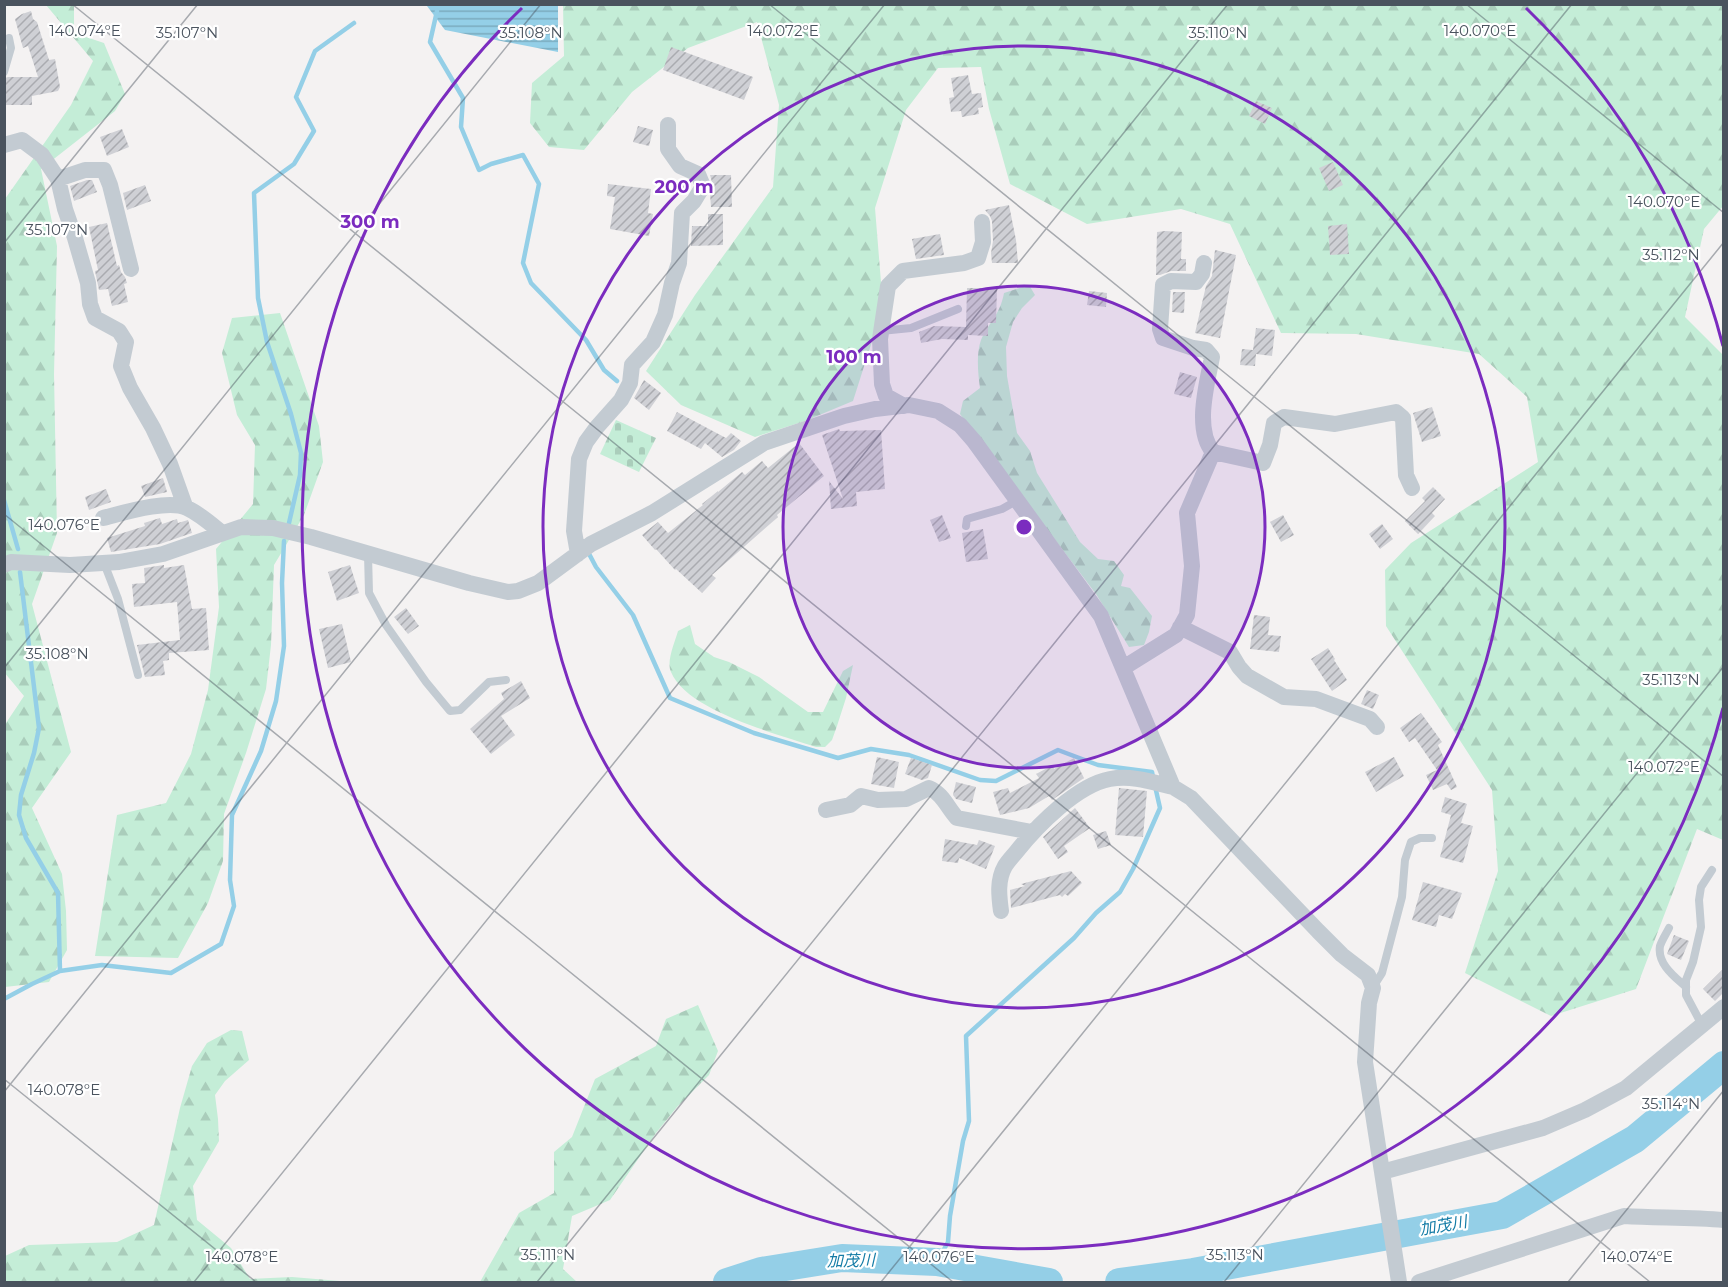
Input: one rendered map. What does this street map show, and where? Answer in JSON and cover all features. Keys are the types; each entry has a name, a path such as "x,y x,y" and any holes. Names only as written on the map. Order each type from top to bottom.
{"street":[{"path":"583,549 574,531 579,459 586,442 621,400 630,383 632,365 653,342 665,315 679,263 682,213 694,201 703,186 698,174 680,166 669,149 668,125"},
{"path":"4,145 22,140 42,155 58,179 88,283 90,304 95,318 119,331 126,342 122,366 130,388 170,464 185,506"},
{"path":"58,179 85,170 104,170 110,185 131,269"},
{"path":"904,406 886,396 882,384 880,339 888,286 903,271 964,264 978,258 983,242 982,222"},
{"path":"1204,263 1202,274 1196,282 1171,281 1164,285 1160,329 1163,338 1206,350 1212,357 1203,419 1208,446 1213,452 1263,463 1270,445 1274,423 1284,417 1335,424 1396,412 1403,418 1406,475 1412,488"},
{"path":"4,565 11,562 70,566 104,563 163,554 241,527 273,528 469,583 508,592 518,591 538,583 583,549 652,513 764,443 844,416 909,405 938,411 960,424 1101,616 1173,787"},
{"path":"1123,668 1176,635 1187,615 1192,566 1187,513 1213,452"},
{"path":"103,518 158,505 185,506 222,533"},
{"path":"1180,627 1230,652 1247,676 1284,697 1316,699 1370,719 1377,727"},
{"path":"1001,911 998,890 1005,866 1032,832 1062,804 1098,782 1111,778 1135,777 1173,787 1191,798 1318,931 1368,975 1373,987 1369,1003 1365,1062 1399,1282"},
{"path":"826,810 850,806 861,796 878,800 906,799 929,788 937,792 957,818 1032,832"},
{"path":"1382,1172 1543,1128 1585,1110 1626,1088 1724,1007"},
{"path":"1419,1282 1624,1216 1724,1220"}],"lane":[{"path":"4,72 11,48 9,38"},
{"path":"881,331 911,328 958,309"},
{"path":"966,526 967,519 1002,509 1018,500"},
{"path":"368,554 369,593 386,625 426,682 450,711 460,710 489,682 506,680"},
{"path":"104,563 118,599 138,675"},
{"path":"1373,987 1382,973 1402,897 1405,860 1411,843 1420,838 1432,838"},
{"path":"1702,1025 1686,995 1686,980 1693,962 1701,927 1699,900 1701,887 1712,870"},
{"path":"1669,928 1661,944 1660,954 1668,970 1686,987"}],"green space":[{"path":"46,5 74,5 74,33 104,43 125,94 115,111 41,169 57,246 54,374 57,533 32,604 71,752 32,808 62,874 67,950 49,982 5,987 4,726 24,696 4,672 5,199 71,105 93,61"},
{"path":"563,5 1723,5 1723,206 1704,229 1685,317 1723,355 1723,840 1697,829 1636,989 1551,1016 1465,973 1498,871 1492,790 1386,626 1385,570 1411,543 1538,462 1527,397 1479,354 1356,334 1281,333 1230,224 1181,209 1087,224 1010,184 989,109 981,67 938,68 906,110 875,208 883,307 853,401 805,421 755,437 681,405 646,371 695,295 773,187 779,105 757,22 688,48 632,92 584,150 549,147 530,123 532,83 564,56"},
{"path":"1029,285 1035,295 1022,308 1013,322 1006,347 1007,376 1017,433 1030,451 1037,473 1080,542 1098,559 1114,561 1124,575 1121,586 1130,588 1152,616 1144,645 1129,647 1096,594 960,414 963,401 980,388 979,345 1000,307 1004,293"},
{"path":"280,313 319,426 323,462 304,515 274,565 271,645 266,689 224,814 223,861 208,903 178,958 95,956 117,815 166,803 191,754 208,690 219,607 216,549 253,504 255,445 237,415 222,353 232,318"},
{"path":"616,420 656,438 639,472 600,454"},
{"path":"690,625 695,644 714,657 759,677 808,712 823,712 843,671 853,665 846,698 832,740 825,747 816,747 758,728 714,709 680,686 671,672 670,657 678,631"},
{"path":"698,1005 718,1051 709,1075 677,1107 656,1133 610,1200 572,1216 563,1269 577,1282 480,1282 519,1213 554,1193 554,1152 572,1137 595,1079 656,1046 666,1019"},
{"path":"231,1030 242,1031 249,1060 225,1081 215,1095 219,1141 193,1186 197,1220 231,1248 250,1279 292,1277 352,1282 5,1282 5,1256 29,1245 117,1242 154,1225 180,1108 192,1066 207,1043"}],"water":[{"path":"428,4 558,5 558,52 445,30 427,6"}],"building":[{"path":"31,11 33,19 37,22 49,60 55,59 60,87 58,91 32,96 32,105 5,105 5,78 38,77 28,46 23,48 15,19"},
{"path":"671,47 753,77 744,100 663,70"},
{"path":"968,75 972,94 981,93 983,107 978,108 979,114 962,117 961,111 951,112 949,98 954,97 951,78"},
{"path":"1256,101 1272,108 1265,124 1249,116"},
{"path":"638,126 653,130 649,146 633,142"},
{"path":"122,129 129,147 107,156 100,137"},
{"path":"1333,162 1343,185 1329,191 1319,168"},
{"path":"710,175 731,175 732,207 711,207 710,194 713,186"},
{"path":"92,180 97,192 74,201 70,186"},
{"path":"608,184 651,189 648,213 653,214 649,236 610,229 615,197 607,196"},
{"path":"145,185 151,201 127,210 123,193"},
{"path":"1009,205 1018,263 992,263 992,221 985,210"},
{"path":"708,214 723,214 723,245 691,246 692,226 708,226"},
{"path":"107,223 117,266 119,265 127,283 124,284 128,302 112,306 108,289 99,290 95,271 98,270 89,227"},
{"path":"1347,224 1349,254 1330,255 1328,226"},
{"path":"1157,232 1182,232 1181,259 1186,259 1186,271 1171,271 1156,275"},
{"path":"940,234 944,255 916,259 912,239"},
{"path":"1215,250 1236,255 1220,338 1195,333 1206,286 1212,276"},
{"path":"967,288 997,288 996,323 988,323 988,336 968,335 968,340 942,339 921,343 919,332 934,326 966,327"},
{"path":"1089,291 1107,293 1106,307 1087,305"},
{"path":"1173,292 1185,292 1184,313 1172,312"},
{"path":"1256,328 1275,330 1272,356 1256,354 1255,366 1240,365 1242,349 1253,350"},
{"path":"1180,372 1197,377 1191,398 1174,394"},
{"path":"644,380 661,393 649,410 634,398"},
{"path":"1432,407 1441,436 1422,442 1413,413"},
{"path":"677,412 726,438 731,433 741,441 734,450 722,457 705,443 701,449 667,431"},
{"path":"839,429 840,431 881,430 885,489 856,492 857,506 831,509 829,481 843,499 822,435"},
{"path":"799,443 824,476 777,515 778,517 712,575 716,578 702,593 675,570 642,535 658,522 668,533 742,472 745,475 762,461 768,468"},
{"path":"163,478 167,492 145,497 141,486"},
{"path":"1433,487 1445,499 1432,513 1435,516 1418,534 1405,521 1425,501 1422,498"},
{"path":"106,489 111,502 89,510 85,497"},
{"path":"942,515 951,538 939,542 930,520"},
{"path":"1283,515 1294,535 1281,542 1270,522"},
{"path":"160,518 162,524 177,519 178,523 188,520 192,533 160,544 111,552 107,538 145,526 144,523"},
{"path":"1382,524 1393,539 1380,549 1369,534"},
{"path":"983,529 988,559 966,562 962,533"},
{"path":"164,565 164,568 184,565 192,609 206,608 209,650 169,653 169,660 163,661 165,675 145,677 137,645 180,640 177,602 134,607 132,584 145,583 144,568"},
{"path":"350,565 359,593 337,601 328,572"},
{"path":"406,608 419,626 408,634 394,617"},
{"path":"1254,615 1270,617 1268,635 1281,636 1279,652 1250,649"},
{"path":"342,624 351,662 328,668 319,629"},
{"path":"1328,648 1347,680 1332,691 1311,659"},
{"path":"521,681 530,698 501,716 515,735 491,754 470,729 504,699 501,693"},
{"path":"1367,690 1379,695 1373,709 1361,704"},
{"path":"1421,713 1442,742 1438,745 1457,787 1451,790 1447,784 1433,790 1426,775 1437,770 1415,738 1409,742 1400,728"},
{"path":"877,757 899,762 894,788 871,784"},
{"path":"1394,757 1404,776 1376,792 1365,772"},
{"path":"911,758 932,765 928,778 922,780 905,774"},
{"path":"1074,758 1084,778 1052,800 1049,796 1029,808 1000,815 993,792 1008,788 1010,793 1039,778 1036,774 1053,765 1054,769"},
{"path":"956,782 976,787 972,803 956,799 953,795"},
{"path":"1119,788 1147,791 1143,837 1115,835"},
{"path":"1445,797 1467,804 1461,823 1473,826 1463,863 1440,857 1451,815 1441,812"},
{"path":"1075,808 1090,828 1064,846 1068,852 1058,859 1043,837"},
{"path":"1106,831 1111,845 1098,849 1093,835"},
{"path":"945,839 977,845 979,840 995,846 986,869 959,858 958,863 942,861"},
{"path":"1071,871 1082,883 1068,896 1060,895 1011,908 1010,890 1025,886 1021,884"},
{"path":"1423,882 1462,893 1452,919 1439,915 1436,927 1412,920"},
{"path":"1674,935 1689,941 1681,960 1667,954"},
{"path":"1724,968 1724,992 1715,1001 1703,989"}],"waterway":[{"path":"437,11 430,42 463,98 461,127 479,170 491,164 523,155 539,184 523,263 531,283 586,340 604,370 617,381"},
{"path":"289,523 300,475 301,453 291,414 267,342 258,298 254,193 294,164 314,131 296,97 315,51 354,23"},
{"path":"4,500 18,549"},
{"path":"4,999 60,971 102,965 171,973 221,944 234,906 230,880 232,815 261,751 276,701 284,646 282,583 284,541"},
{"path":"587,550 596,567 633,615 670,698 754,733 838,758 871,749 909,755 980,780 996,781 1058,750 1098,765 1152,772 1153,777"},
{"path":"20,572 39,728 21,795 19,815 26,838 58,893 60,971"},
{"path":"937,1262 948,1242 950,1216 963,1141 969,1121 966,1036 1074,938 1096,913 1120,892 1133,869 1160,808 1155,786"},
{"name":"加茂川","path":"1119,1282 1193,1272 1502,1215 1635,1139 1724,1065"},
{"name":"加茂川","path":"727,1282 761,1271 842,1258 937,1262 1049,1282"}]}
